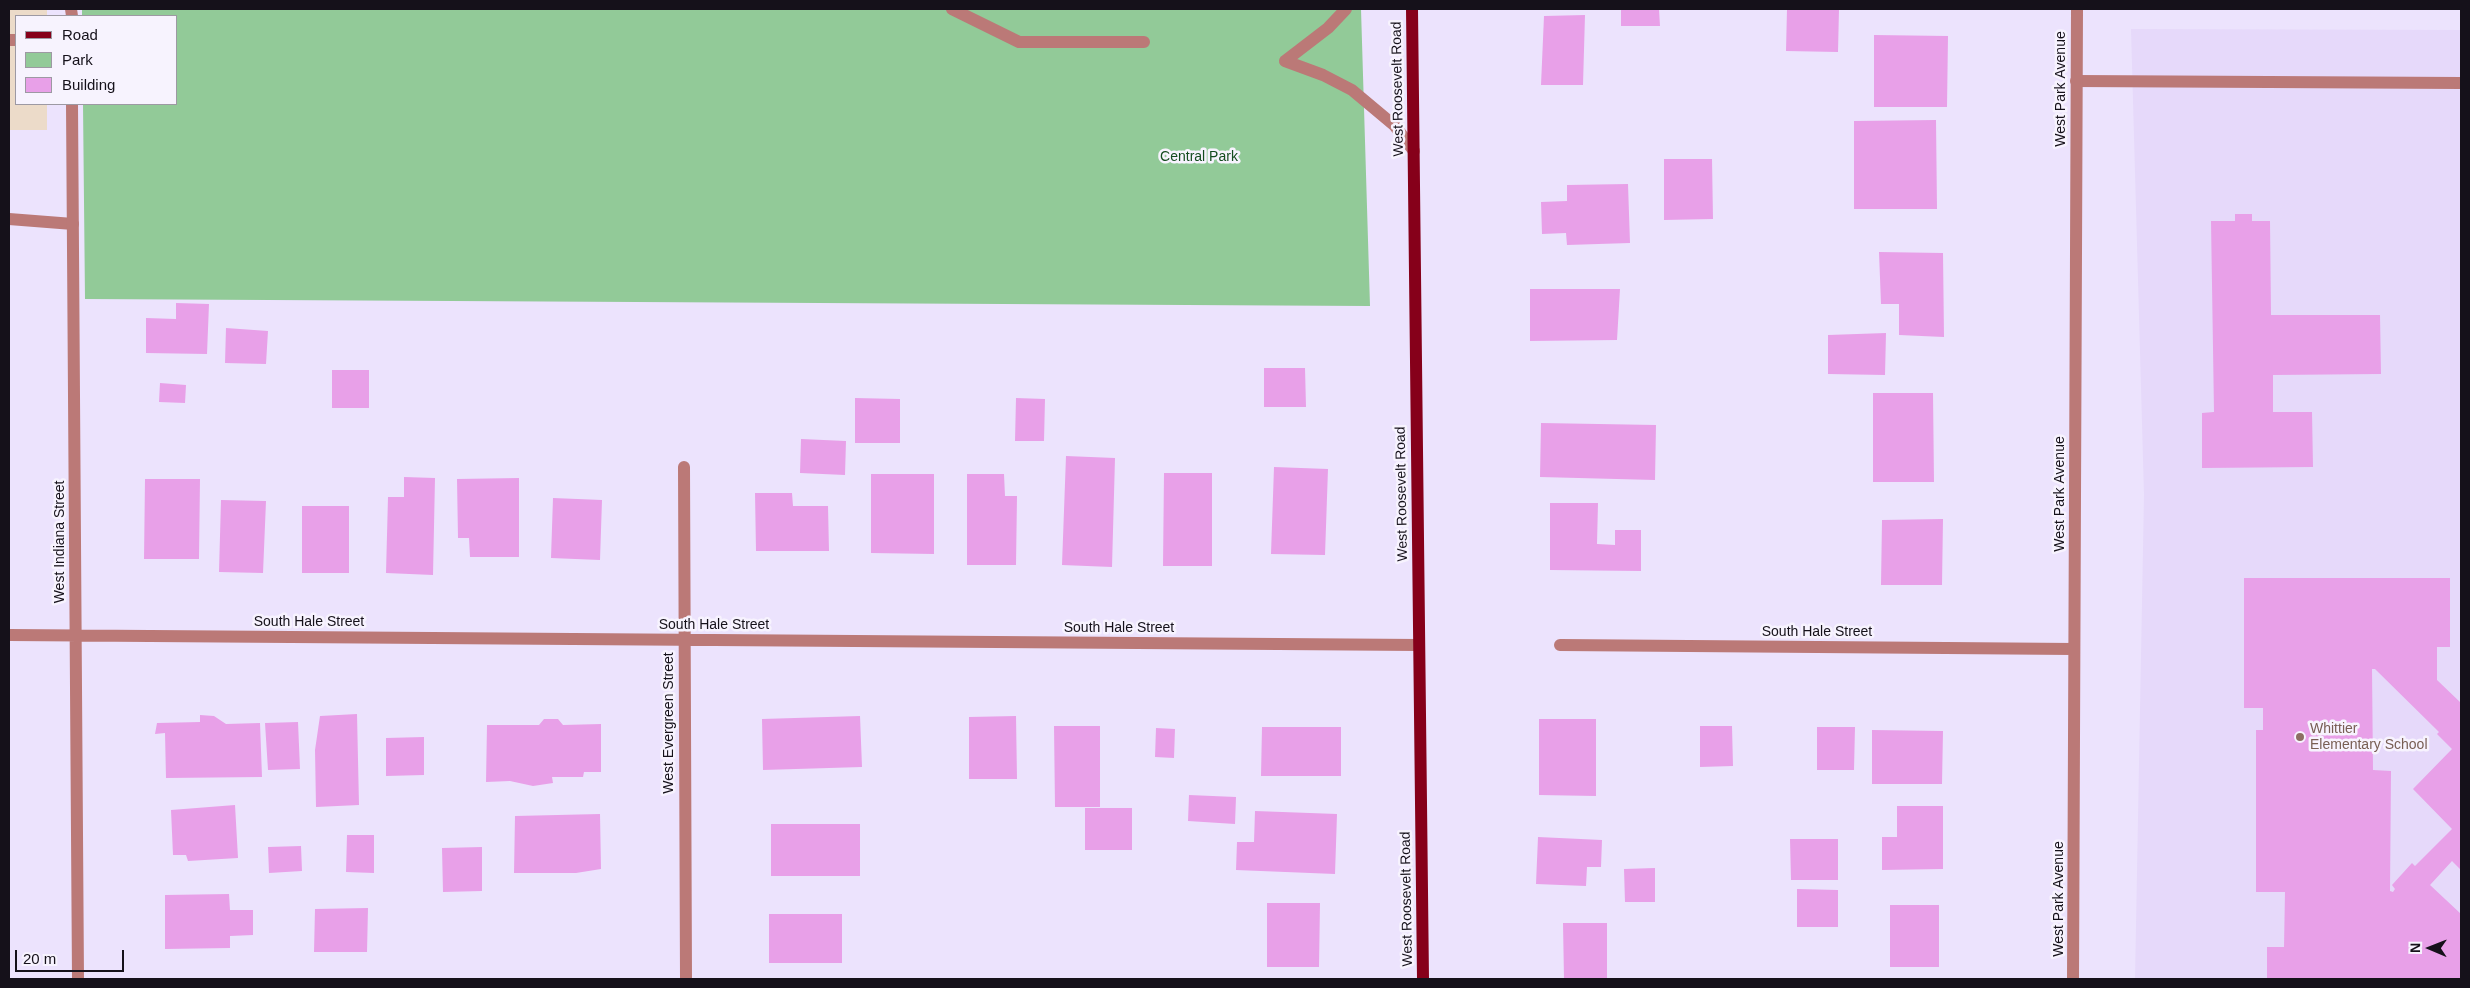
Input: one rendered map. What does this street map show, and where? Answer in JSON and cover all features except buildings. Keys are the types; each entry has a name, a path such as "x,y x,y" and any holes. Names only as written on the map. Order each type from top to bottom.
{"main road":[{"name":"West Roosevelt Road","path":"1412,9 1422,979"}],"street":[{"path":"952,9 1019,42 1144,42"},
{"path":"1346,9 1328,28 1285,61 1322,75 1352,90 1395,126 1414,151"},
{"name":"West Park Avenue","path":"2073,979 2077,9"},
{"path":"2076,81 2461,84"},
{"name":"West Indiana Street","path":"72,105 78,979"},
{"path":"9,219 73,224"},
{"name":"West Evergreen Street","path":"684,467 686,979"},
{"name":"South Hale Street","path":"9,635 1419,646"},
{"name":"South Hale Street","path":"1560,645 2074,649"}],"shaded area":[{"path":"9,9 47,9 47,15 15,15 15,105 47,105 47,130 9,130"},
{"name":"Whittier Elementary School","path":"2131,29 2461,30 2461,979 2135,979 2144,495"}],"green space":[{"name":"Central Park","path":"82,9 1361,9 1370,306 85,299 83,105 178,105 178,15 82,15"}],"place":[{"name":"Whittier Elementary School","path":"2300,737"}]}
